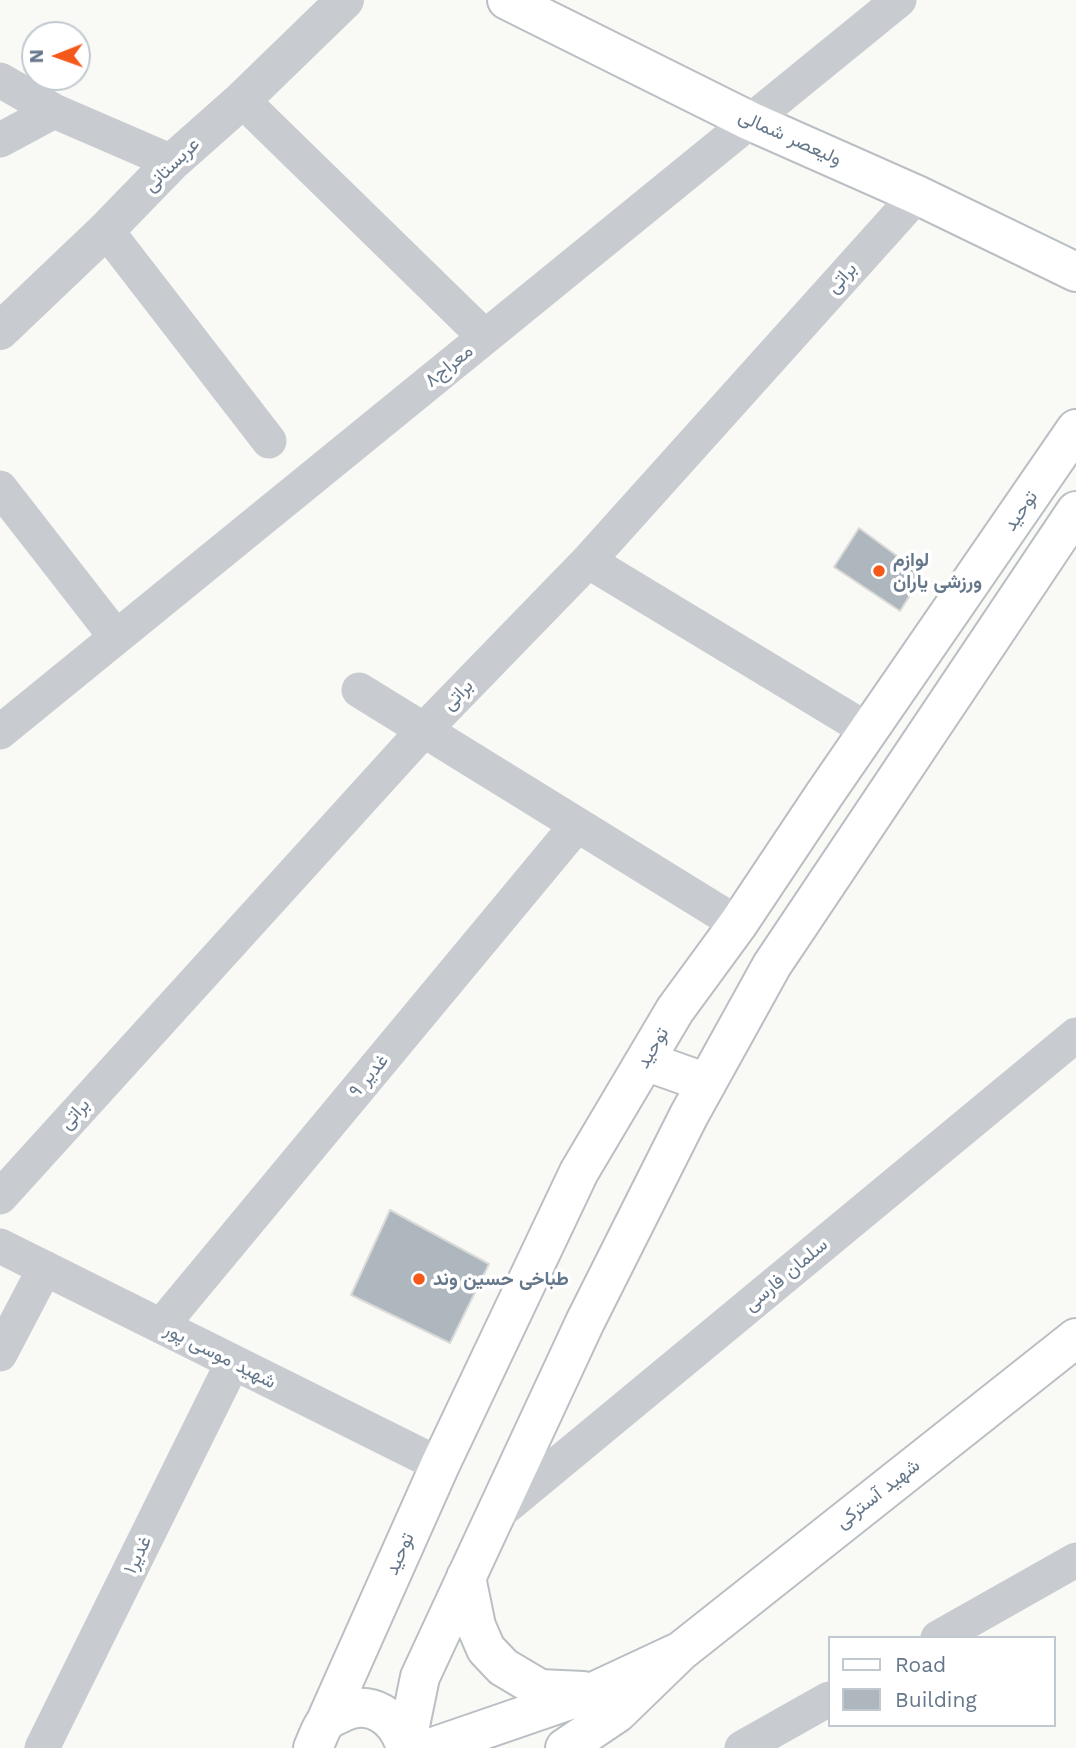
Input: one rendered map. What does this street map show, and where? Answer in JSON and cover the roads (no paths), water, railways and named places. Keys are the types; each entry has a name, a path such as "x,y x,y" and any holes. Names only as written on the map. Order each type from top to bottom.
{"main road":[{"name":"ولیعصر شمالی","path":"507,0 750,121 917,195 1076,272"},
{"name":"توحید","path":"319,1735 440,1465 579,1172 676,1010 738,924 1076,429"},
{"path":"414,1747 420,1677 585,1322 688,1115 772,965 1076,511"},
{"path":"645,1061 707,1083"},
{"name":"شهید آسترکی","path":"681,1651 1076,1338"},
{"path":"466,1577 476,1626 486,1649 503,1667 540,1689 593,1692"},
{"path":"414,1747 593,1692 681,1651"},
{"path":"565,1748 617,1713 681,1651"},
{"path":"319,1735 347,1710 362,1707 391,1719 414,1747"}],"street":[{"name":"عربستانی","path":"0,331 106,230 172,162 242,100 345,0"},
{"name":"معراج۸","path":"0,732 899,0"},
{"path":"0,80 54,111 172,162"},
{"path":"242,100 485,337"},
{"path":"0,140 54,111"},
{"name":"براتی","path":"4,1183 424,730 588,561 917,195"},
{"path":"106,230 269,441"},
{"path":"0,488 116,638"},
{"path":"588,561 869,731"},
{"path":"359,690 738,924"},
{"name":"غدیر ۹","path":"161,1326 578,825"},
{"name":"سلمان فارسی","path":"496,1514 1076,1035"},
{"name":"شهید موسی پور","path":"0,1246 440,1465"},
{"path":"0,1354 45,1268"},
{"name":"غدیر۱","path":"42,1748 233,1362"},
{"path":"942,1636 1076,1560"},
{"path":"742,1748 828,1700"}],"place":[{"name":"لوازم ورزشی یاران","path":"879,571"},
{"name":"طباخی حسین وند","path":"419,1279"}]}
